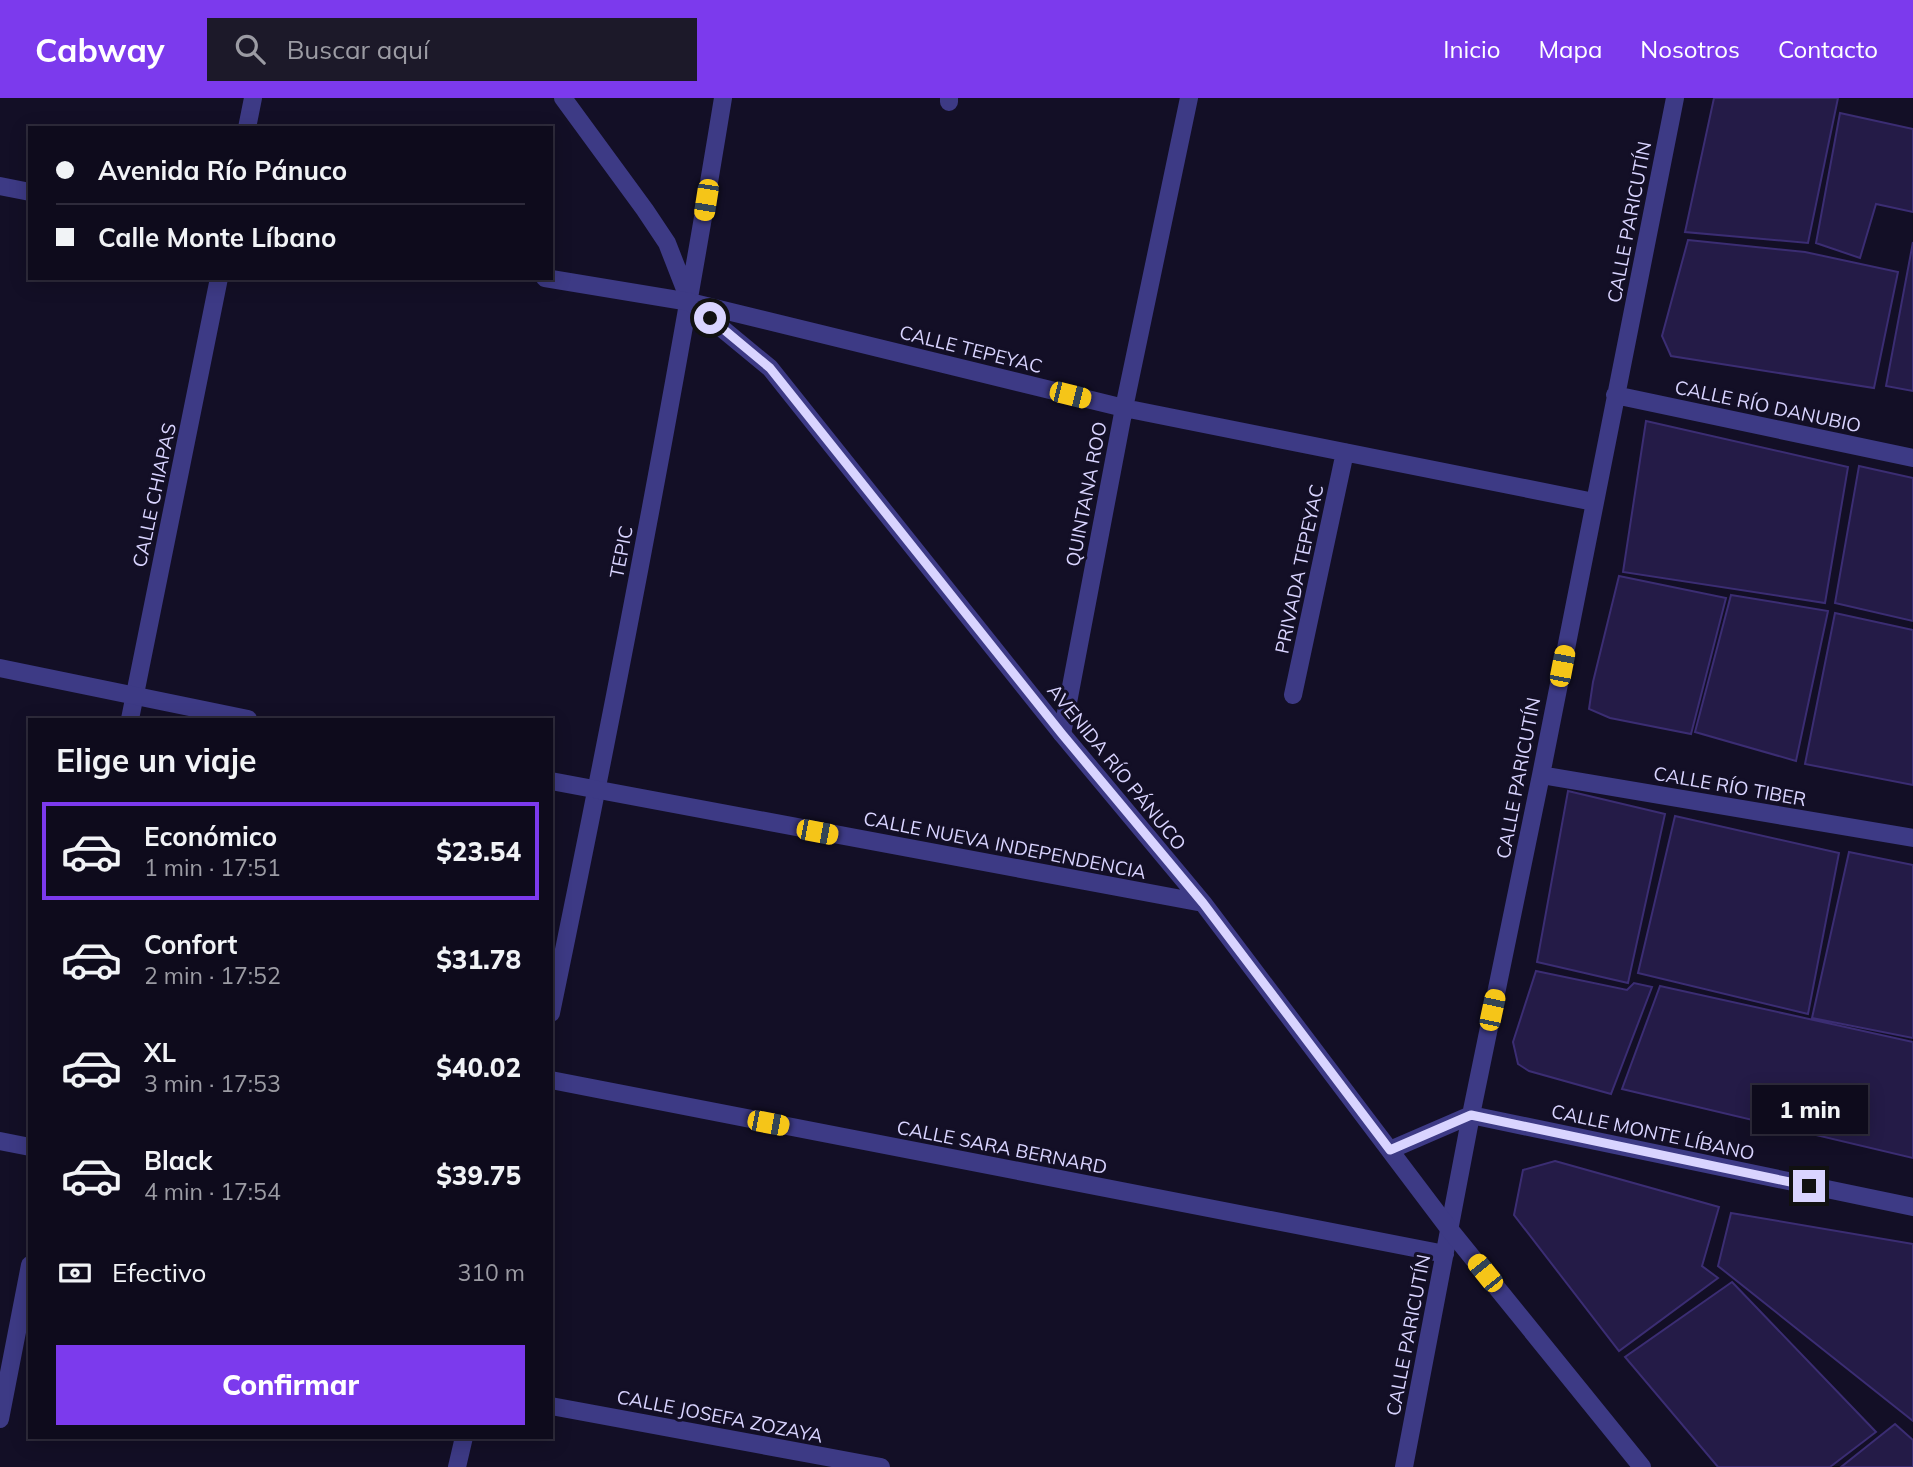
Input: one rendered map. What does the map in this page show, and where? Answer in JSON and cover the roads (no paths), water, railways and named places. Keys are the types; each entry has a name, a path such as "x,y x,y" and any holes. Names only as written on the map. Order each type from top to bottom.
{"street":[{"path":"247,126 253,98"},
{"name":"AVENIDA RÍO PÁNUCO","path":"563,98 667,243 690,302 770,368 1062,734 1203,903 1450,1230 1642,1467"},
{"name":"TEPIC","path":"553,1003 597,791 690,302 723,98"},
{"name":"QUINTANA ROO","path":"1062,734 1124,408 1189,98"},
{"name":"CALLE PARICUTÍN","path":"1404,1467 1471,1115 1675,98"},
{"path":"0,186 28,192"},
{"name":"CALLE TEPEYAC","path":"553,279 690,302 1124,408 1594,502"},
{"name":"CALLE CHIAPAS","path":"130,718 219,280"},
{"name":"CALLE RÍO DANUBIO","path":"1615,395 1913,458"},
{"name":"PRIVADA TEPEYAC","path":"1293,695 1345,452"},
{"path":"0,668 243,718"},
{"name":"CALLE RÍO TIBER","path":"1541,775 1913,838"},
{"name":"CALLE NUEVA INDEPENDENCIA","path":"553,781 1203,903"},
{"name":"CALLE SARA BERNARD","path":"553,1080 1445,1254"},
{"path":"1390,1150 1471,1115"},
{"name":"CALLE MONTE LÍBANO","path":"1471,1115 1913,1207"},
{"path":"0,1141 28,1146"},
{"path":"0,1419 28,1275"},
{"name":"CALLE JOSEFA ZOZAYA","path":"553,1406 881,1467"},
{"path":"457,1467 464,1439"}]}
